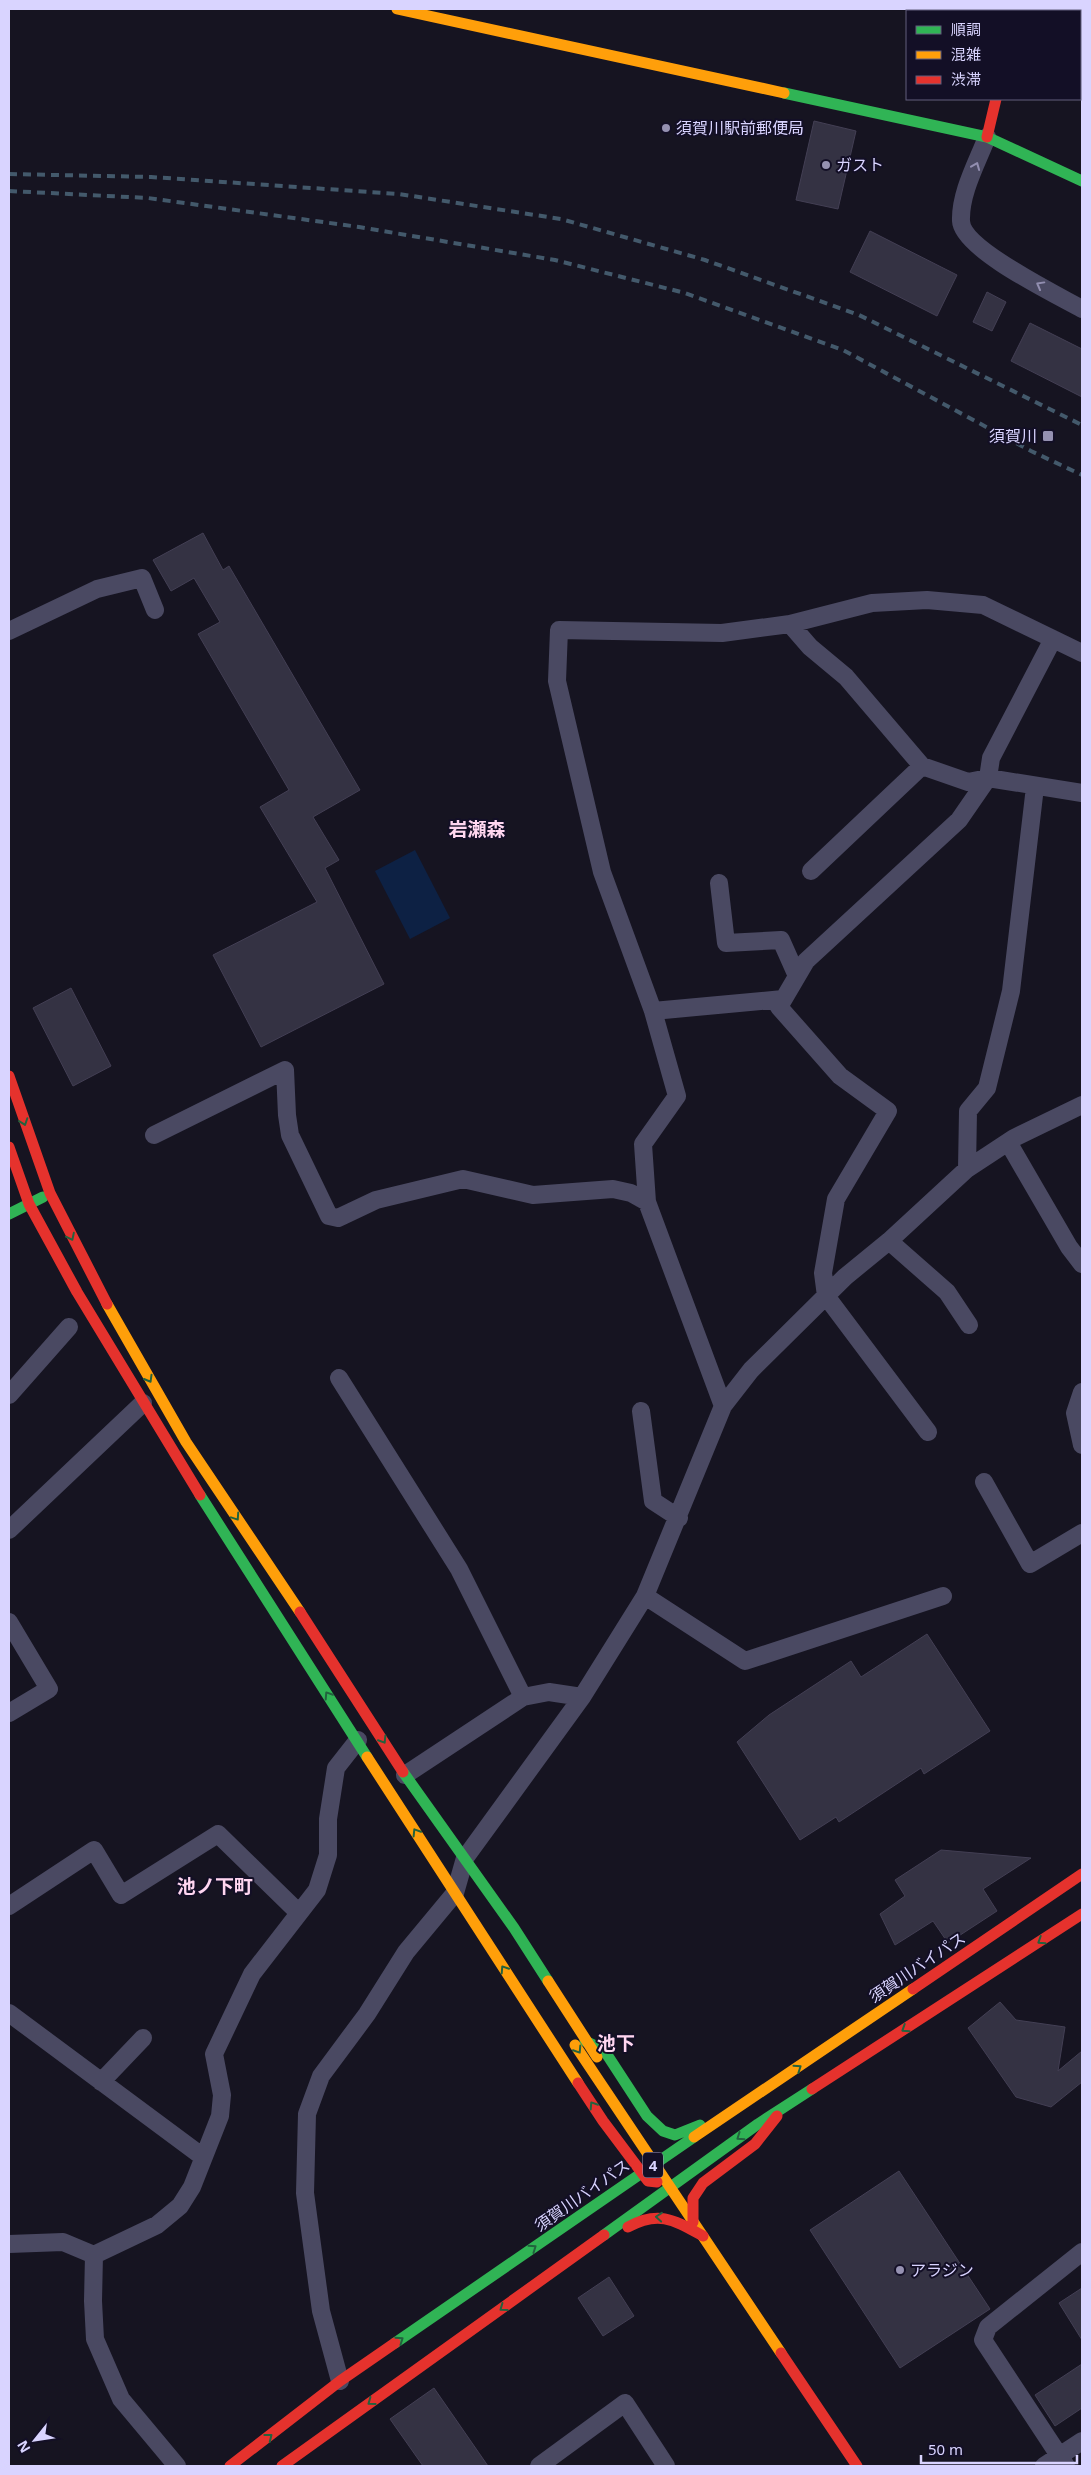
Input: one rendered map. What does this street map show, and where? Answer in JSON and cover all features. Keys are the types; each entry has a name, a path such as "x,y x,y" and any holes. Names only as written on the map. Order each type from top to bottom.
{"main road":[{"path":"397,9 987,137 1082,181"},
{"path":"987,137 996,100"},
{"path":"9,1076 50,1194 121,1331 186,1442 328,1652 405,1775 514,1928 585,2041 668,2154 664,2180"},
{"path":"9,1147 29,1204 77,1292 248,1573 603,2120 648,2182 664,2180"},
{"path":"9,1214 50,1194"},
{"path":"465,1858 491,1917"},
{"name":"須賀川バイパス","path":"230,2466 340,2381 668,2154 770,2087 1082,1874"},
{"name":"4","path":"282,2466 566,2262 664,2180 783,2108 1082,1914"},
{"path":"568,2034 857,2466"},
{"path":"585,2041 604,2050 647,2116 663,2131 675,2135 688,2132 770,2087"},
{"path":"693,2222 693,2198 703,2183 754,2144 783,2108"},
{"path":"562,2228 593,2199 625,2174 625,2162 603,2120"},
{"path":"566,2262 637,2203 653,2186 664,2180"},
{"path":"566,2262 641,2219 656,2215 673,2219 703,2236"}],"street":[{"path":"987,137 961,207 961,223 965,234 982,250 1001,263 1082,309"},
{"path":"9,631 97,589 142,578 155,610"},
{"path":"723,1406 648,1202 643,1144 676,1096 653,1011 602,872 557,682 559,630 722,633 790,624 872,603 927,600 983,605 1082,653"},
{"path":"790,624 810,647 846,677 922,766 968,782 988,778 1082,793"},
{"path":"928,1432 826,1296 823,1273 836,1199 888,1111 840,1076 779,1007 806,961 959,820 988,778 991,758 1054,639"},
{"path":"811,871 922,766"},
{"path":"967,1169 968,1111 987,1088 1011,992 1035,787"},
{"path":"719,883 726,943 781,940 797,976"},
{"path":"653,1011 783,999"},
{"path":"154,1135 285,1070 286,1116 290,1135 329,1216 338,1218 376,1200 463,1179 533,1196 613,1189 631,1193 648,1202"},
{"path":"340,2381 321,2311 305,2193 307,2114 321,2076 367,2014 406,1952 455,1893 465,1858 582,1697 645,1596 679,1518 723,1406 751,1370 845,1277 889,1241 967,1169 1008,1142 1081,1108"},
{"path":"1008,1142 1069,1248 1082,1264"},
{"path":"889,1241 947,1292 969,1325"},
{"path":"9,1395 69,1327"},
{"path":"339,1378 459,1569 523,1697"},
{"path":"1082,1392 1075,1413 1082,1445"},
{"path":"9,1530 143,1403"},
{"path":"641,1412 653,1501 679,1518"},
{"path":"984,1482 1030,1564 1082,1533"},
{"path":"645,1596 745,1661 942,1596"},
{"path":"9,1622 49,1689 9,1713"},
{"path":"405,1775 523,1697 549,1692 582,1697"},
{"path":"9,2244 64,2242 94,2255 157,2225 180,2206 192,2187 220,2116 222,2095 214,2054 252,1974 317,1890 328,1855 328,1819 336,1768 358,1740"},
{"path":"9,1906 94,1850 122,1895 218,1834 299,1914"},
{"path":"9,2013 204,2157"},
{"path":"101,2082 143,2038"},
{"path":"1062,2461 983,2340 988,2327 1082,2252"},
{"path":"94,2255 93,2301 95,2339 121,2398 177,2466"},
{"path":"539,2466 625,2404 666,2466"},
{"path":"1044,2466 1062,2461 1082,2441"}],"water":[{"path":"415,850 450,918 410,939 375,871"}],"building":[{"name":"ガスト","path":"814,121 856,131 838,209 796,200"},
{"path":"870,231 957,275 937,316 850,272"},
{"path":"987,292 1006,302 992,331 973,322"},
{"name":"須賀川","path":"1030,323 1082,349 1082,397 1011,361"},
{"path":"203,533 223,570 229,566 360,790 313,817 339,860 325,868 384,984 261,1047 213,955 317,902 260,807 289,790 198,634 220,622 194,578 171,591 153,560"},
{"path":"71,988 111,1066 73,1086 33,1008"},
{"path":"927,1634 990,1731 924,1774 921,1768 839,1822 836,1817 800,1840 737,1742 769,1715 851,1661 861,1677"},
{"path":"941,1850 1031,1858 983,1889 997,1911 948,1943 933,1921 895,1945 880,1914 905,1896 895,1880"},
{"path":"1000,2002 1016,2020 1065,2027 1058,2071 1082,2051 1082,2082 1051,2107 1016,2097 968,2028"},
{"name":"アラジン","path":"899,2171 990,2309 900,2368 810,2230"},
{"path":"609,2277 634,2316 603,2336 578,2298"},
{"path":"1082,2288 1082,2340 1059,2303"},
{"path":"1082,2364 1082,2408 1055,2426 1035,2395"},
{"path":"434,2388 488,2466 423,2466 390,2419"}],"railway":[{"path":"9,174 151,177 399,194 561,219 705,260 859,315 1082,425"},
{"path":"9,191 148,198 359,227 555,260 685,293 843,350 1031,451 1082,475"}],"traffic: fast":[{"path":"784,93 987,137 1082,181"},
{"path":"9,1214 43,1197"},
{"path":"200,1495 367,1757"},
{"path":"403,1772 514,1928 548,1981"},
{"path":"585,2041 604,2050 647,2116 663,2131 675,2135 700,2125"},
{"path":"604,2235 758,2124 812,2089"},
{"path":"395,2343 694,2137"}],"traffic: slow":[{"path":"397,9 784,93"},
{"path":"107,1304 186,1442 300,1612"},
{"path":"367,1757 578,2083"},
{"path":"548,1981 597,2057"},
{"path":"694,2137 913,1989"},
{"path":"575,2045 781,2353"}],"traffic: jam":[{"path":"987,137 996,100"},
{"path":"9,1076 50,1193 107,1304"},
{"path":"9,1147 29,1204 77,1292 200,1495"},
{"path":"300,1612 403,1772"},
{"path":"913,1989 1082,1874"},
{"path":"812,2089 1082,1914"},
{"path":"578,2083 603,2121 648,2181 657,2182"},
{"path":"693,2222 693,2198 703,2183 755,2144 777,2116"},
{"path":"628,2227 639,2222 658,2218 683,2225 703,2236"},
{"path":"282,2466 604,2235"},
{"path":"230,2466 340,2381 395,2343"},
{"path":"781,2353 857,2466"}],"place":[{"name":"須賀川駅前郵便局","path":"666,128"},
{"name":"ガスト","path":"826,165"},
{"name":"須賀川","path":"1048,436"},
{"name":"アラジン","path":"900,2270"}],"district":[{"name":"岩瀬森","path":"477,829"},
{"name":"池ノ下町","path":"215,1886"},
{"name":"池下","path":"616,2043"}]}
